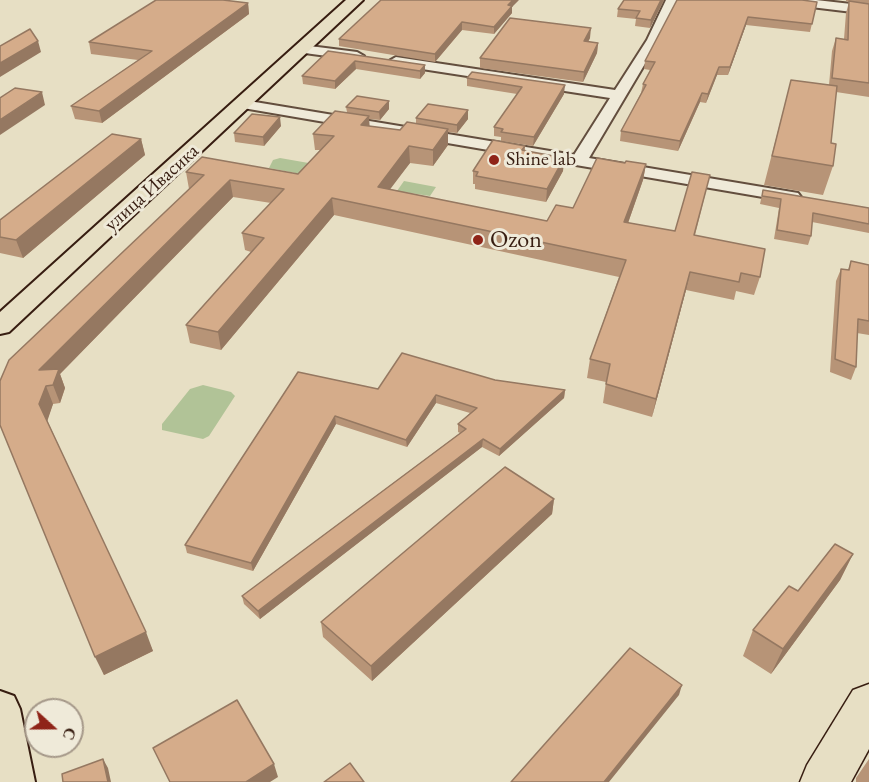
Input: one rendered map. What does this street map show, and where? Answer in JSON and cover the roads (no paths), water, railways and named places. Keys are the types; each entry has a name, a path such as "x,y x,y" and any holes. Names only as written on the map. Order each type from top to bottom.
{"highway":[{"path":"824,782 869,705"}],"main road":[{"name":"улица Ивасика","path":"0,326 355,0"},
{"path":"0,709 14,782"}],"street":[{"path":"578,162 653,40 672,0"},
{"path":"786,0 869,10"},
{"path":"302,49 620,95"},
{"path":"438,87 452,69"},
{"path":"243,104 809,200"}],"place":[{"name":"Shine lab","path":"494,160"},
{"name":"Ozon","path":"478,240"}]}
